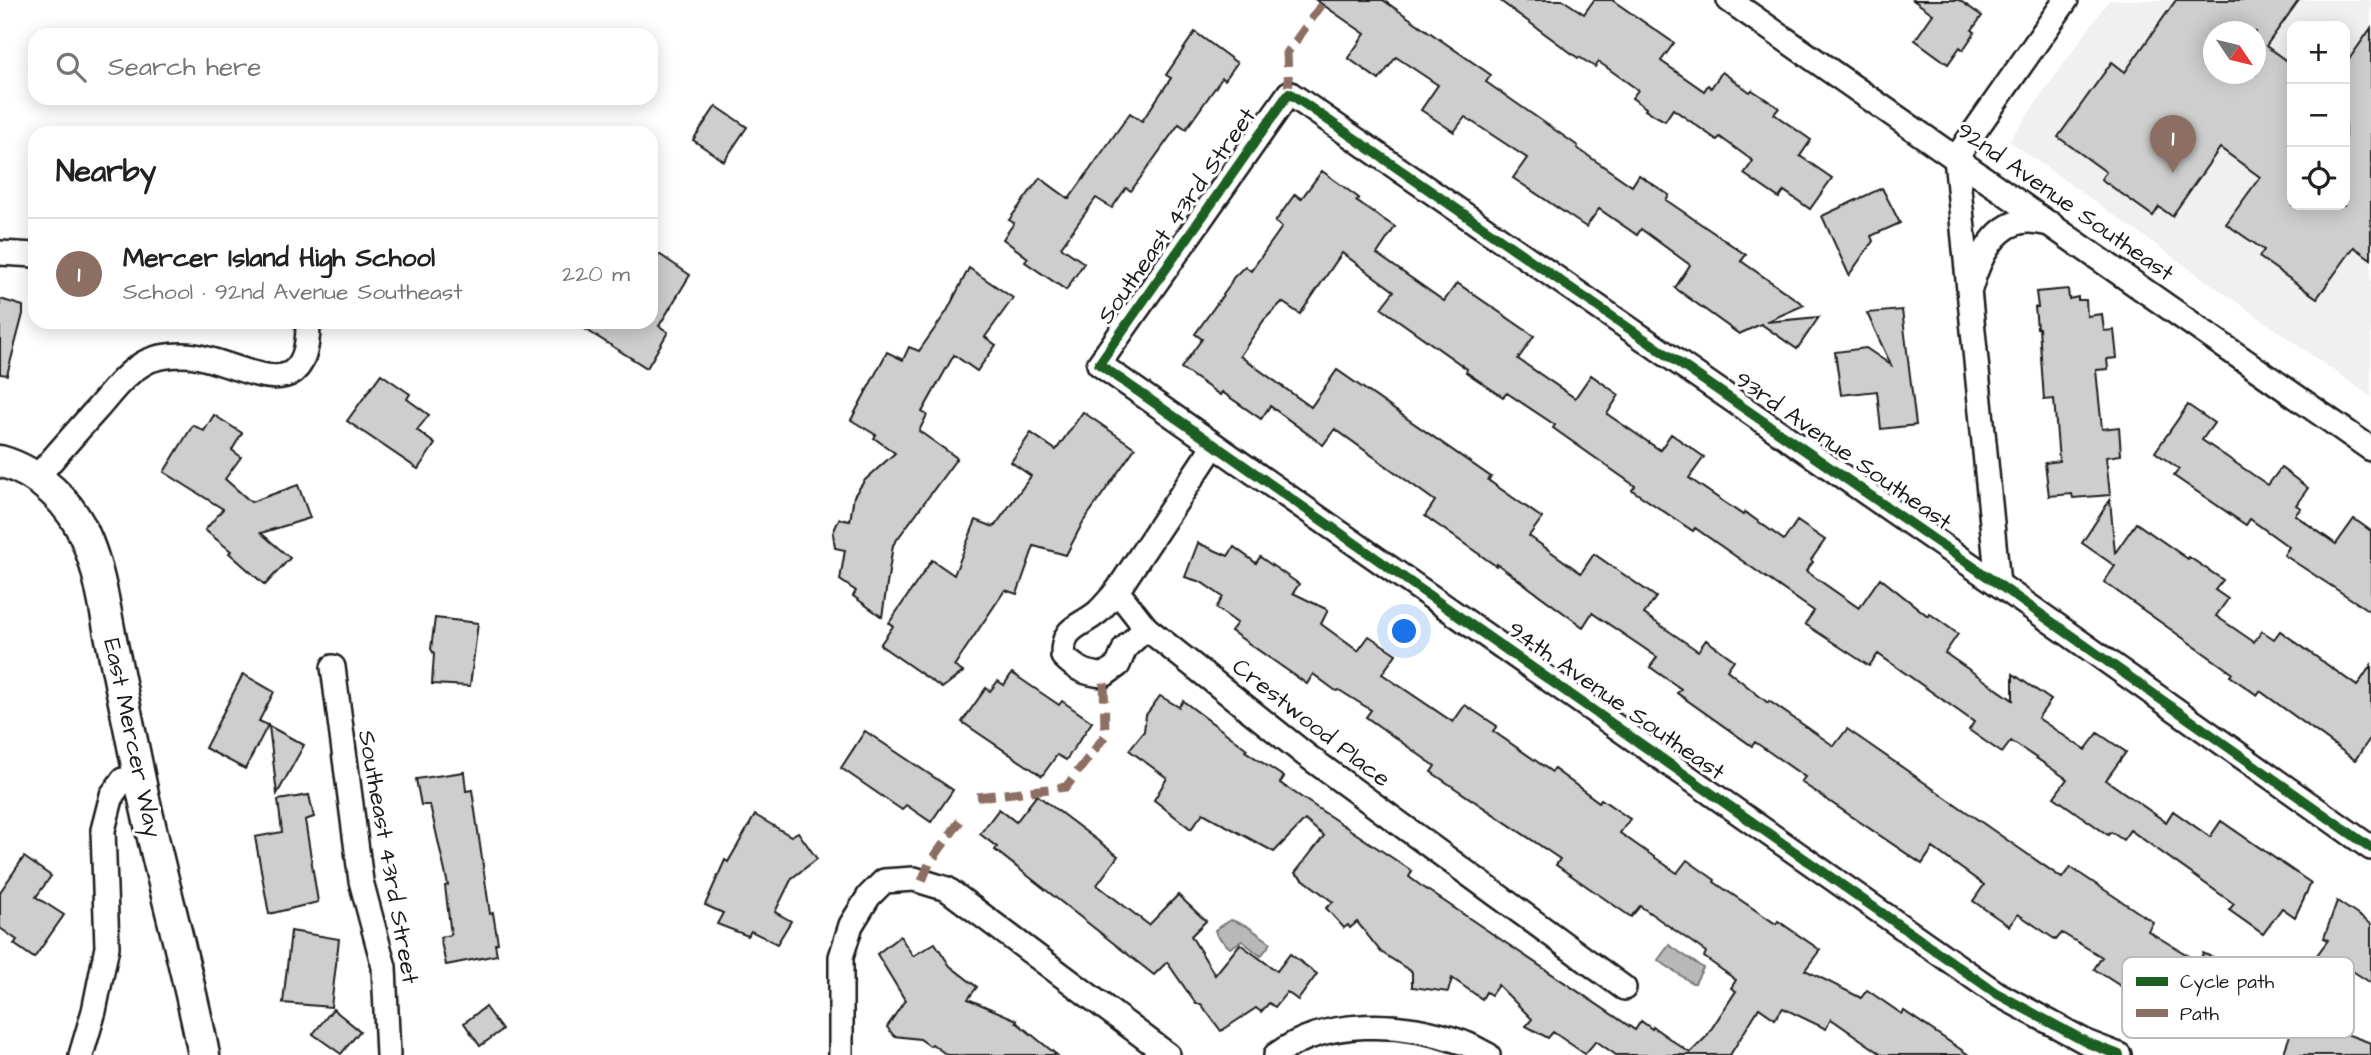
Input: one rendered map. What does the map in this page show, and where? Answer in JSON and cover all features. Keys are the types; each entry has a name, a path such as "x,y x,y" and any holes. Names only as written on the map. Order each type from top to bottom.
{"street":[{"name":"92nd Avenue Southeast","path":"1729,0 2371,449"},
{"path":"1998,584 1956,158 2066,0"},
{"name":"Southeast 43rd Street","path":"1099,364 1289,93"},
{"name":"93rd Avenue Southeast","path":"1289,93 1998,584 2371,848"},
{"path":"1970,292 1975,272 1994,238 2010,226 2028,221 2051,224"},
{"path":"0,253 28,255"},
{"path":"37,477 128,374 149,361 176,355 196,356 262,377 279,378 293,370 302,360 309,343 308,329"},
{"name":"94th Avenue Southeast","path":"1099,364 1996,993 2086,1049 2119,1055"},
{"path":"1146,628 1125,648 1118,665 1104,675 1088,674 1075,668 1063,656 1062,642 1072,628 1097,612 1117,591 1214,444"},
{"name":"East Mercer Way","path":"0,461 17,466 37,477 61,500 87,540 100,583 140,779 204,1055"},
{"name":"Crestwood Place","path":"1117,591 1146,628 1306,755 1624,988"},
{"name":"Southeast 43rd Street","path":"332,667 361,881 384,967 388,1055"},
{"path":"81,1055 94,1011 107,947 103,830 112,795 123,780 140,779"},
{"path":"841,1055 841,957 851,925 869,896 884,881 914,879 947,889 1168,1055"},
{"path":"1276,1055 1283,1049 1323,1032 1369,1027 1416,1030 1459,1041 1488,1055"}],"shaded area":[{"path":"2109,0 2371,0 2371,397 2009,141"},
{"path":"1231,920 1247,926 1271,943 1261,956 1242,941 1230,948 1217,936 1215,930"},
{"path":"1669,945 1703,968 1695,983 1658,960"}],"building":[{"path":"1316,0 1383,0 1491,75 1486,82 1632,186 1639,175 1669,195 1666,200 1746,255 1741,261 1804,305 1766,322 1819,317 1797,349 1761,324 1739,334 1675,288 1690,265 1641,229 1637,235 1599,209 1586,227 1513,178 1527,158 1465,117 1454,132 1421,110 1438,85 1396,57 1379,80 1348,58 1365,34"},
{"path":"1499,0 1563,0 1584,14 1594,0 1612,0 1674,43 1661,61 1704,91 1708,85 1711,88 1722,72 1779,108 1774,114 1811,140 1800,156 1832,178 1810,209 1784,191 1779,198 1744,174 1753,161 1720,137 1717,140 1673,109 1665,121 1645,110 1646,108 1632,98 1638,90 1599,62 1595,67 1578,58"},
{"path":"1913,0 1959,0 1982,16 1963,50 1960,47 1948,64 1915,40 1933,14"},
{"path":"2176,0 2299,0 2266,46 2287,61 2287,210 2350,210 2350,58 2371,28 2371,259 2354,247 2317,298 2259,257 2264,250 2226,224 2260,177 2220,148 2172,216 2159,207 2153,216 2101,179 2106,172 2058,137 2112,62 2125,72"},
{"path":"1195,32 1237,63 1225,80 1222,78 1186,129 1179,124 1131,191 1126,188 1112,208 1096,198 1061,247 1084,263 1066,290 1025,262 1028,258 1003,239 1014,223 1009,220 1040,178 1069,199 1130,113 1142,121 1171,78 1166,75"},
{"path":"716,106 747,127 724,161 693,140"},
{"path":"1322,171 1359,198 1356,201 1395,227 1377,254 1444,301 1457,283 1534,336 1518,359 1575,398 1591,375 1619,395 1607,414 1660,450 1671,434 1704,457 1689,478 1743,515 1745,512 1784,540 1797,521 1825,540 1806,571 1859,608 1880,578 1928,616 1929,613 1958,634 1945,653 2013,700 2013,674 2051,700 2038,718 2085,750 2098,733 2126,752 2106,780 2166,822 2173,811 2210,837 2221,821 2311,883 2295,917 2282,908 2263,934 2229,910 2234,904 2130,830 2123,840 2111,832 2108,835 2054,797 2067,779 2011,741 2002,753 1969,730 1974,722 1878,654 1869,666 1805,624 1814,611 1695,528 1693,531 1632,490 1635,486 1553,428 1555,425 1507,393 1503,397 1381,308 1394,291 1342,253 1300,314 1282,302 1264,320 1240,356 1311,407 1337,370 1491,477 1488,480 1542,518 1529,536 1581,573 1594,554 1656,597 1644,614 1698,651 1706,640 1734,660 1727,670 1768,703 1769,701 1834,746 1847,729 2062,878 2070,867 2153,922 2148,931 2191,957 2122,957 2122,987 2094,969 2102,957 2062,933 2056,940 2018,914 2009,926 1973,901 1984,885 1933,848 1922,864 1801,782 1805,777 1755,742 1752,746 1677,693 1681,689 1650,667 1657,657 1592,613 1583,627 1497,564 1496,566 1425,516 1435,501 1335,429 1323,445 1270,406 1261,419 1181,368 1202,339 1195,334 1233,278 1245,266 1251,271 1282,227 1275,222 1295,194 1301,199"},
{"path":"1882,188 1900,223 1871,236 1873,241 1849,275 1822,216"},
{"path":"658,256 690,275 659,326 668,332 647,368 585,329 658,329"},
{"path":"969,268 1013,298 985,337 996,345 977,371 954,355 922,412 927,415 919,431 957,458 893,545 882,617 853,596 856,591 840,580 845,550 835,548 833,533 839,519 850,521 854,496 865,480 895,453 874,438 876,435 851,420 887,352 903,360 909,347 919,351 947,311"},
{"path":"2068,289 2069,299 2078,297 2078,300 2086,300 2087,316 2102,314 2104,331 2114,330 2117,358 2107,359 2108,369 2096,370 2102,429 2119,427 2121,455 2106,457 2110,495 2073,498 2072,494 2049,496 2045,463 2059,461 2054,399 2044,400 2035,307 2038,307 2036,292"},
{"path":"0,299 23,306 7,375 0,374"},
{"path":"1902,310 1916,425 1881,429 1877,391 1841,395 1835,352 1866,348 1891,365 1867,313"},
{"path":"381,374 410,394 407,399 429,415 417,430 435,444 418,469 347,421"},
{"path":"2188,405 2214,423 2202,440 2268,485 2281,468 2308,488 2296,505 2301,508 2295,515 2336,544 2354,519 2371,531 2371,612 2284,555 2289,547 2250,519 2246,525 2174,476 2179,469 2155,452"},
{"path":"1083,412 1135,448 1083,522 1066,555 1034,546 1017,594 1005,590 954,666 963,672 942,688 880,645 893,626 889,623 932,560 954,575 976,520 994,527 1031,476 1011,462 1031,433 1056,450"},
{"path":"214,415 242,433 232,450 241,457 225,479 251,502 298,485 310,518 261,533 290,558 265,585 205,530 223,509 164,472 193,425 204,431"},
{"path":"2110,500 2115,553 2136,523 2223,580 2215,590 2228,599 2216,616 2254,642 2262,631 2274,639 2280,631 2357,686 2371,665 2371,737 2355,760 2260,691 2257,695 2230,676 2232,673 2104,582 2115,566 2082,543"},
{"path":"1198,543 1228,556 1234,547 1256,563 1260,557 1299,584 1293,593 1328,610 1321,624 1358,651 1369,636 1396,654 1382,674 1453,722 1465,705 1497,726 1493,731 1552,772 1554,769 1599,802 1601,799 1630,819 1620,833 1677,873 1687,860 1776,924 1778,921 1820,950 1805,970 1861,998 1867,990 1902,1014 1904,1011 1969,1055 1883,1055 1831,1019 1826,1029 1783,1008 1775,1019 1759,1008 1730,1055 1616,1055 1596,1041 1585,1054 1553,1032 1548,1038 1526,1026 1532,1019 1498,985 1491,995 1486,992 1482,999 1452,978 1448,992 1412,987 1412,972 1381,952 1357,922 1350,928 1348,925 1344,928 1326,908 1333,902 1295,873 1324,836 1305,820 1274,852 1203,813 1191,829 1154,800 1167,778 1129,750 1144,731 1146,715 1160,696 1179,707 1183,701 1247,749 1245,751 1284,777 1280,783 1412,871 1409,877 1635,1030 1641,1021 1690,1053 1706,1037 1736,991 1731,988 1736,980 1704,957 1706,952 1640,906 1631,917 1556,865 1560,859 1431,772 1435,766 1366,717 1371,710 1339,690 1336,691 1313,674 1307,684 1231,631 1237,623 1216,608 1223,597 1201,582 1185,577"},
{"path":"435,618 478,623 470,686 432,684 434,654 431,649"},
{"path":"1012,673 1059,705 1062,701 1092,722 1066,760 1057,755 1042,776 962,722 986,688 990,691 998,681 1004,685"},
{"path":"243,674 274,692 259,721 268,725 245,769 205,748"},
{"path":"269,726 304,745 277,794"},
{"path":"865,731 953,790 931,822 906,805 902,810 841,768"},
{"path":"464,772 466,791 472,790 490,914 493,913 498,943 495,944 497,955 446,965 440,937 451,935 445,886 448,885 430,805 421,805 416,779"},
{"path":"309,795 314,817 305,820 318,902 269,914 255,837 282,832 278,800"},
{"path":"1037,795 1118,856 1097,885 1149,925 1178,895 1206,921 1191,936 1215,975 1240,944 1277,971 1290,954 1317,974 1298,1000 1287,992 1275,1007 1269,1003 1261,1012 1256,1008 1221,1031 1201,1004 1196,1004 1167,962 1154,975 995,850 997,847 980,834 999,809 1016,822"},
{"path":"755,815 791,836 798,832 817,859 792,878 775,912 791,921 777,944 751,931 748,936 717,924 723,913 705,905 725,860 728,862"},
{"path":"24,857 51,876 36,897 64,915 34,958 14,944 17,940 0,928 0,892"},
{"path":"2337,901 2371,924 2371,983 2354,972 2354,957 2317,955 2328,940 2324,938"},
{"path":"291,931 339,939 331,1007 283,1003"},
{"path":"900,936 913,956 935,943 950,966 977,987 968,999 1017,1020 1016,1022 1057,1055 947,1055 920,1039 894,1036 887,1027 905,1000 877,954"},
{"path":"485,1007 502,1030 480,1046 464,1023"},
{"path":"333,1009 360,1031 341,1054 313,1034"},
{"path":"2354,1037 2371,1043 2371,1055 2283,1055 2289,1038"}],"marked path":[{"path":"1289,93 1287,53 1325,0"},
{"path":"977,797 1066,787 1105,736 1104,675"},
{"path":"922,881 929,864 960,821"}],"cycle path":[{"path":"2119,1055 2088,1043 1996,993 1099,364 1289,93 1998,584 2371,848"}],"place":[{"name":"Mercer Island High School","path":"2173,173"}]}
